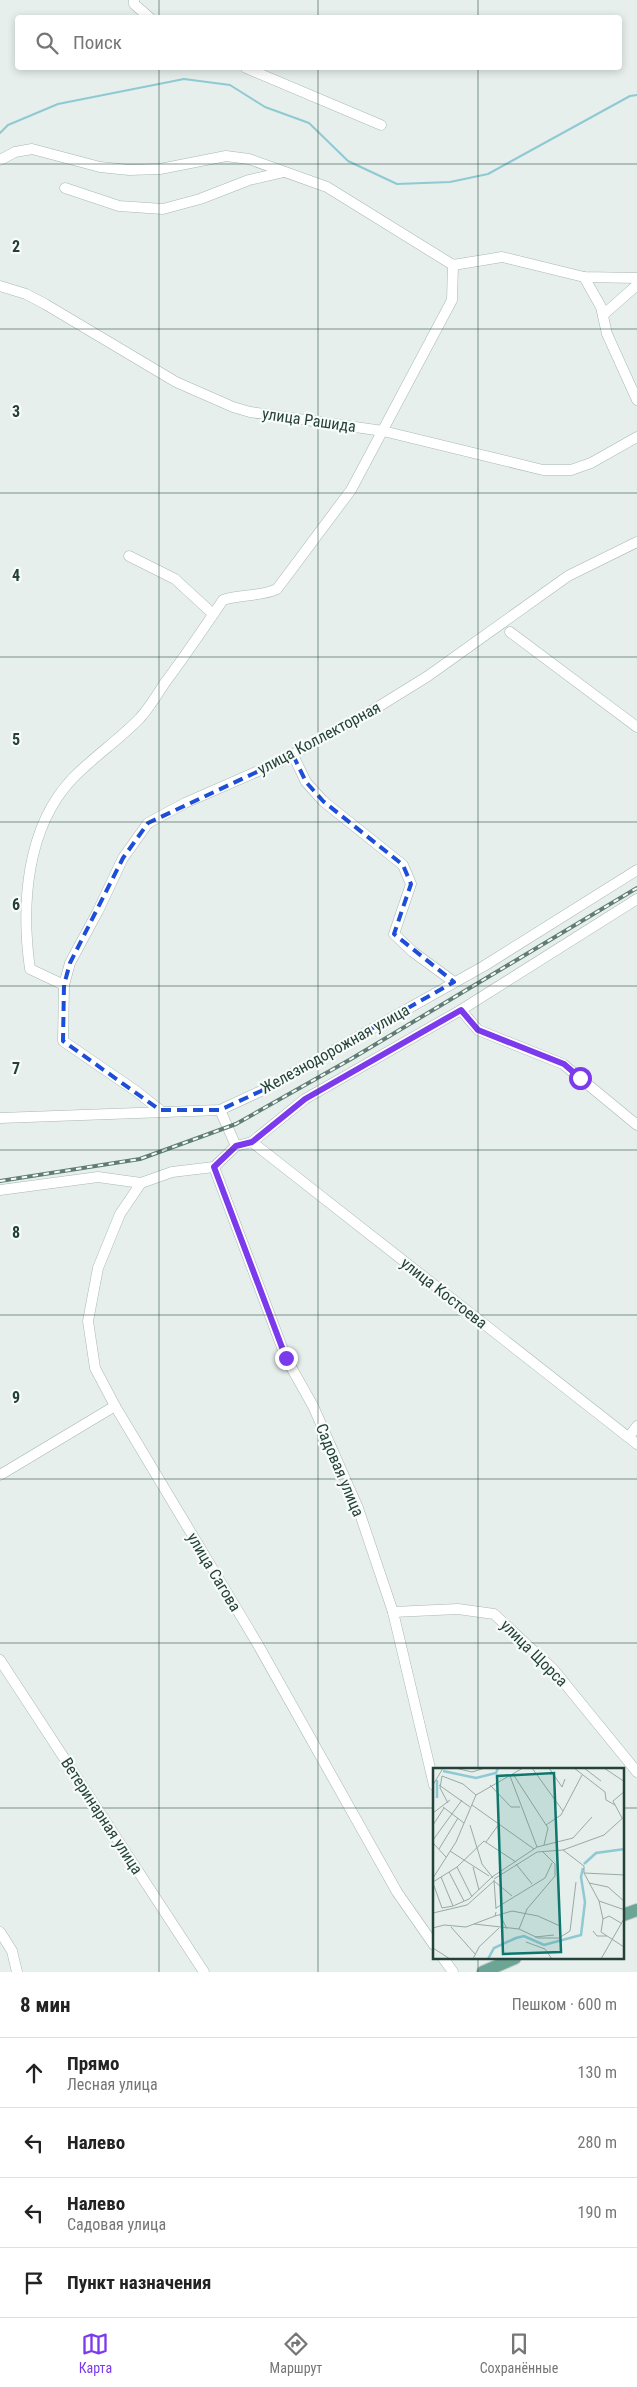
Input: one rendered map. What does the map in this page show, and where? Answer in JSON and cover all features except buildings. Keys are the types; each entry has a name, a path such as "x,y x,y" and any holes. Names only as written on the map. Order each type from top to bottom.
{"main road":[{"path":"624,1916 637,1910"},
{"path":"488,1966 508,1960"}],"street":[{"path":"134,0 134,4 147,15"},
{"path":"251,70 381,125"},
{"path":"0,160 15,152 32,149 100,167 129,170 160,169 226,156 249,159 327,187 453,265 502,257 584,276 637,278"},
{"path":"65,188 119,206 163,209 200,199 249,180 285,172"},
{"path":"64,985 30,969 28,954 30,870 36,843 45,818 55,799 72,778 140,718 223,600 234,596 265,595 277,589 351,490 452,300 453,265"},
{"path":"584,276 602,306 607,334 637,400"},
{"path":"603,315 637,285"},
{"name":"улица Рашида","path":"0,286 26,294 46,304 176,382 233,408 383,431 425,440 523,467 557,471 571,470 591,463 637,437"},
{"name":"улица Коллекторная","path":"160,1110 136,1091 63,1041 64,985 70,963 98,912 123,858 148,823 185,803 293,755 378,707 428,676 568,576 637,542"},
{"path":"129,556 175,579 213,614"},
{"path":"510,632 637,727"},
{"path":"293,755 306,782 323,801 403,865 411,884 394,934 413,952 454,982"},
{"name":"Железнодорожная улица","path":"0,1118 160,1110 220,1110 262,1091 484,966 637,870"},
{"path":"0,1190 98,1177 141,1183 172,1172 214,1167 236,1146 252,1142 305,1099 461,1010 637,899"},
{"path":"461,1010 478,1030 564,1064 637,1125"},
{"path":"220,1110 236,1146"},
{"name":"улица Костоева","path":"252,1142 633,1441"},
{"name":"Садовая улица","path":"214,1167 286,1358 313,1406 358,1508 393,1612 433,1782"},
{"name":"улица Сагова","path":"141,1183 120,1214 98,1268 88,1321 95,1368 115,1406 257,1643 397,1892 433,1944"},
{"path":"0,1476 115,1406"},
{"path":"633,1441 637,1426"},
{"name":"улица Щорса","path":"393,1612 458,1608 494,1614 553,1669 637,1772"},
{"name":"Ветеринарная улица","path":"0,1660 204,1972"},
{"path":"0,1932 12,1950 17,1972"},
{"path":"445,1960 453,1972"}],"highlighted area":[{"path":"293,755 306,782 323,801 403,865 411,884 394,934 454,982 261,1091 220,1110 160,1110 63,1041 64,985 70,963 123,858 148,823"}],"waterway":[{"path":"0,133 8,125 58,104 184,79 230,85 265,107 309,123 348,161 397,184 450,182 488,174 630,96 637,95"}],"railway":[{"path":"0,1181 140,1159 236,1124 351,1059 637,888"}],"route":[{"path":"286,1358 214,1167 236,1146 252,1142 305,1099 461,1010 478,1030 564,1064 580,1078"}]}
